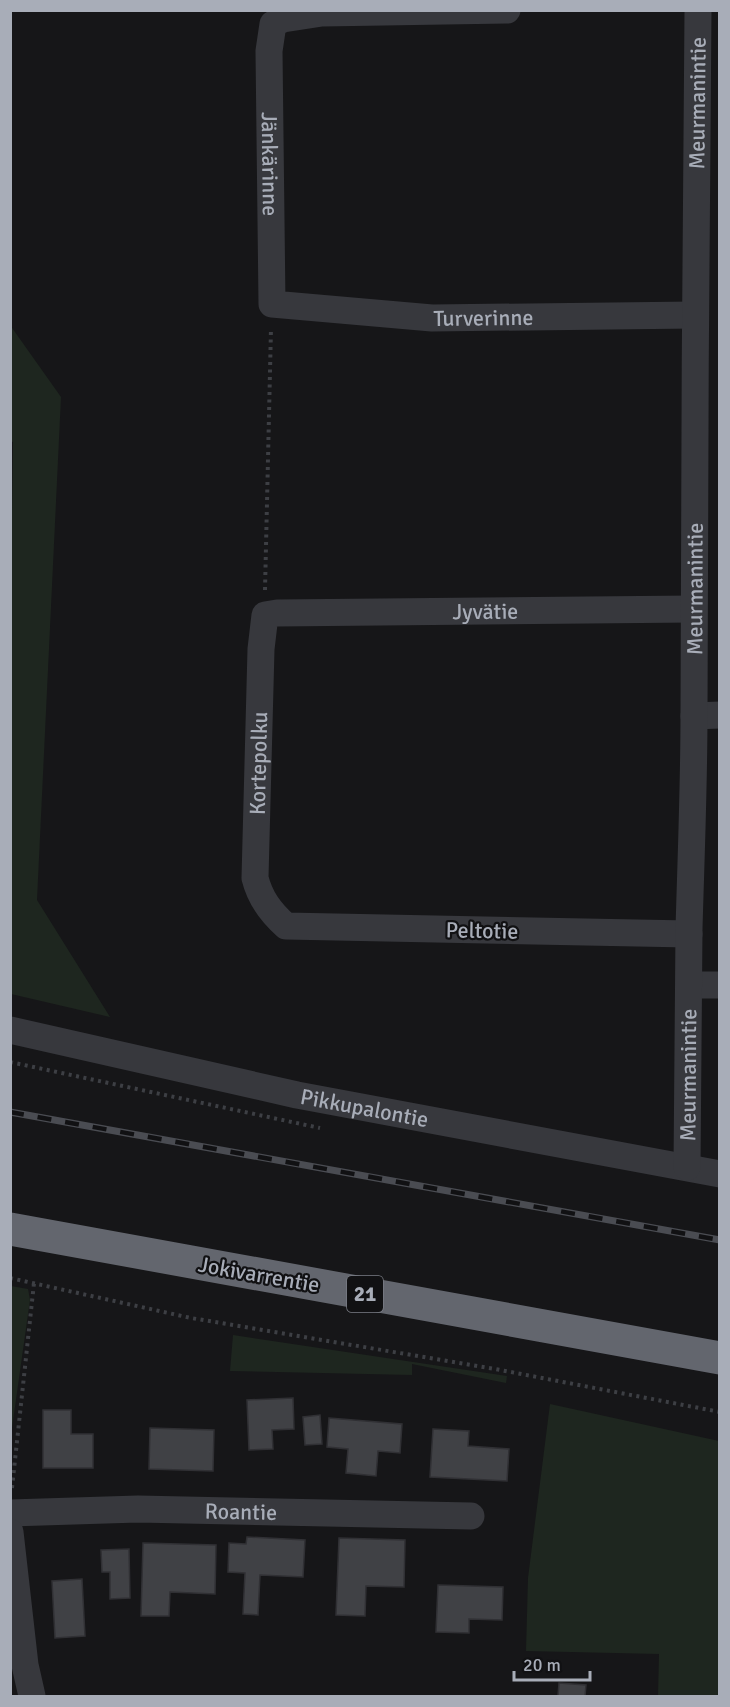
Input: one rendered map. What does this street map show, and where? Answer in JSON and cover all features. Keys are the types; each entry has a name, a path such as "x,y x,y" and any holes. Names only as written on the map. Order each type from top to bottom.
{"highway":[{"name":"Jokivarrentie","path":"10,1229 720,1358"}],"street":[{"name":"Jänkärinne","path":"272,304 269,51 273,24 283,19 322,13 507,10"},
{"name":"Meurmanintie","path":"687,1167 689,934 707,715 693,609 708,418 694,315 698,10"},
{"name":"Turverinne","path":"272,304 432,318 694,315"},
{"name":"Jyvätie","path":"271,614 693,609"},
{"name":"Kortepolku","path":"271,614 261,649 255,878 260,897 277,918"},
{"name":"Peltotie","path":"277,918 286,926 689,934"},
{"path":"690,985 720,985"},
{"name":"Pikkupalontie","path":"10,1030 297,1095 720,1174"},
{"name":"Roantie","path":"10,1513 138,1509 471,1516"},
{"path":"10,1532 25,1665 32,1696"}],"path":[{"path":"271,614 272,304"},
{"path":"10,1278 191,1318 495,1369 720,1412"},
{"path":"10,1497 34,1283"}],"shaded area":[{"path":"10,325 61,397 37,900 110,1017 11,994 10,649 13,442 10,441"},
{"path":"11,1286 28,1289 30,1300 11,1435"},
{"path":"233,1335 507,1376 506,1383 412,1364 412,1375 230,1371"},
{"path":"550,1404 719,1441 719,1696 658,1696 659,1654 526,1651 528,1578"}],"building":[{"path":"293,1398 294,1429 272,1430 273,1449 249,1450 247,1400"},
{"path":"43,1410 71,1410 71,1434 93,1434 93,1468 43,1468"},
{"path":"320,1415 322,1444 305,1445 303,1417"},
{"path":"329,1418 402,1424 400,1453 378,1451 376,1476 346,1473 348,1449 327,1447"},
{"path":"150,1428 214,1430 213,1471 149,1469"},
{"path":"433,1429 469,1431 468,1446 509,1449 507,1481 430,1477"},
{"path":"247,1537 305,1540 303,1577 260,1575 258,1615 243,1614 245,1573 228,1572 229,1543 246,1544"},
{"path":"339,1538 405,1540 404,1587 366,1586 365,1616 336,1615"},
{"path":"143,1543 216,1545 215,1594 170,1592 169,1616 141,1616"},
{"path":"129,1549 130,1598 110,1599 110,1572 102,1572 101,1550"},
{"path":"82,1579 85,1636 55,1638 52,1581"},
{"path":"438,1585 503,1587 502,1620 469,1619 469,1633 436,1632"},
{"path":"559,1683 586,1685 585,1696 558,1696"}],"railway":[{"path":"10,1112 720,1240"}]}
